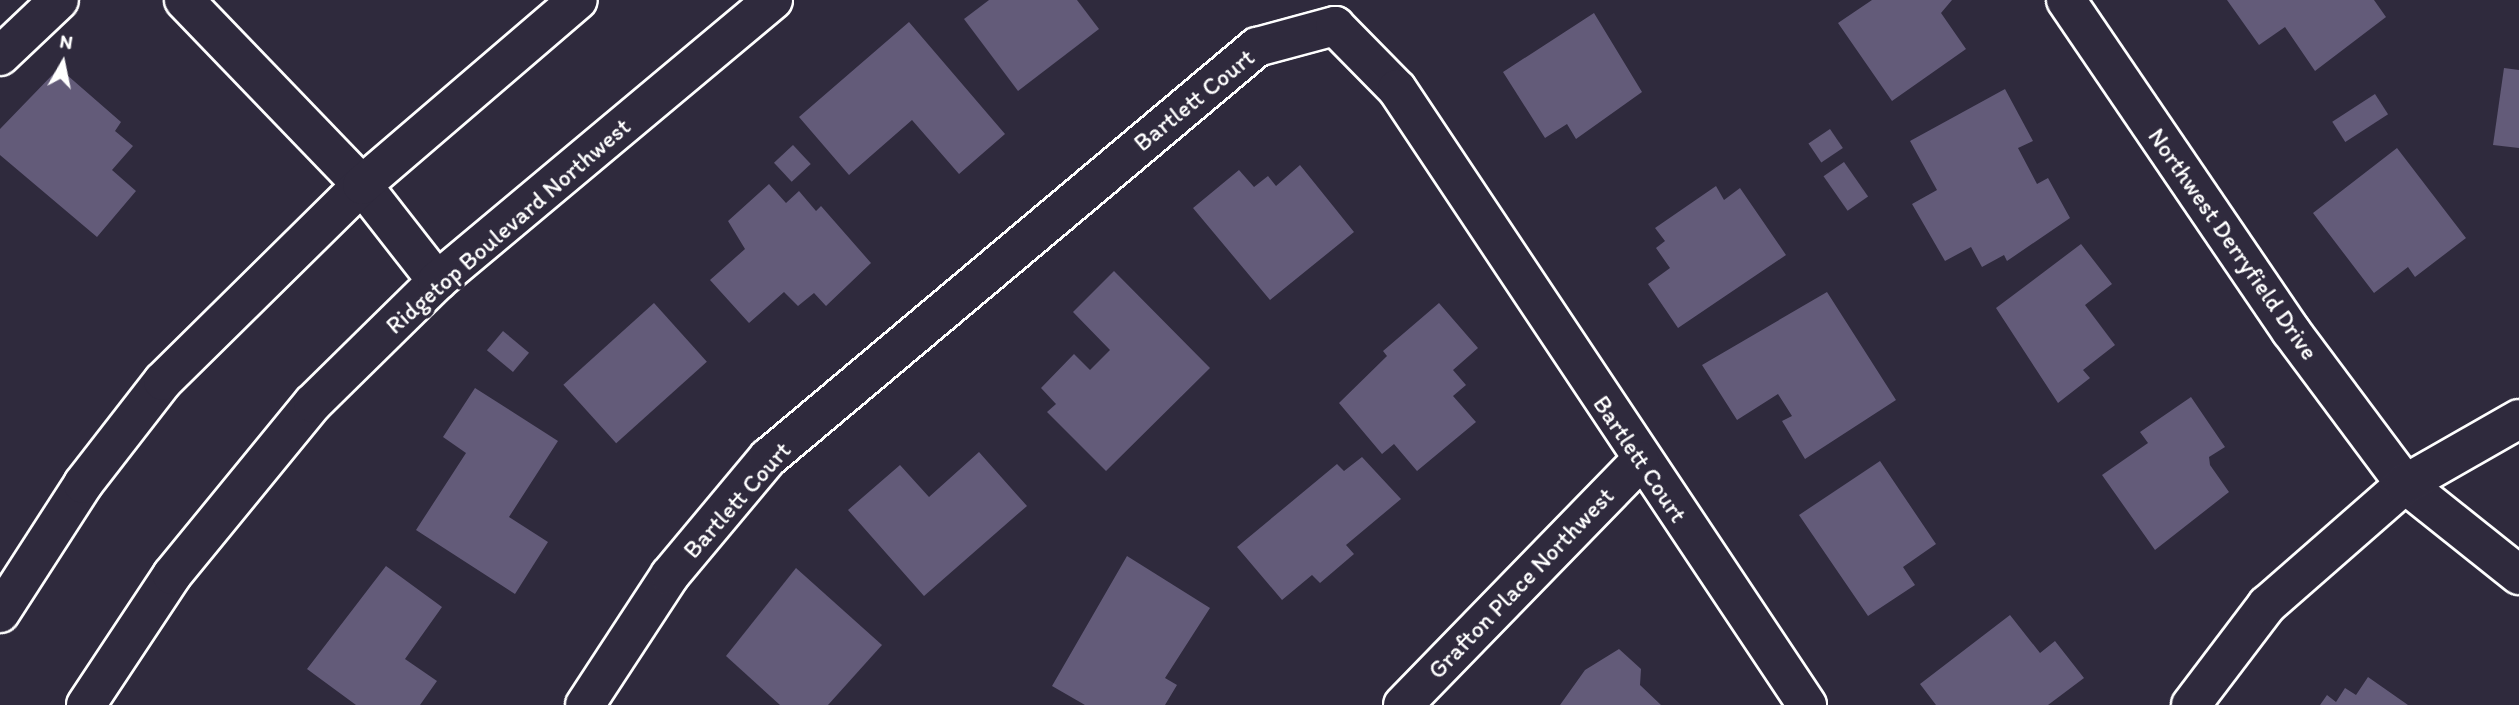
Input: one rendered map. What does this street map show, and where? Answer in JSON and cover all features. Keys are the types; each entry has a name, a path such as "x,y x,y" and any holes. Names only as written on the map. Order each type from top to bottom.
{"street":[{"path":"0,56 58,0"},
{"path":"184,0 362,185 437,281"},
{"path":"0,612 83,484 163,381 362,185 578,0"},
{"name":"Ridgetop Boulevard Northwest","path":"86,705 172,575 313,403 437,281 773,0"},
{"name":"Northwest Derryfield Drive","path":"2066,0 2404,484 2519,575"},
{"name":"Bartlett Court","path":"585,705 670,575 768,458 1257,47 1335,26 1397,89 1640,461 1807,705"},
{"path":"2191,705 2267,605 2404,484 2519,419"},
{"name":"Grafton Place Northwest","path":"1403,705 1640,461"}],"building":[{"path":"989,0 1077,0 1099,29 1018,91 964,19"},
{"path":"1872,0 1952,0 1941,13 1966,49 1892,101 1838,23"},
{"path":"2227,0 2374,0 2386,17 2315,71 2285,27 2259,45"},
{"path":"1594,13 1642,92 1576,139 1567,124 1545,138 1503,72"},
{"path":"909,22 1005,134 959,174 912,120 849,175 799,117"},
{"path":"59,68 121,122 115,131 133,146 112,170 136,191 97,237 0,155 0,129"},
{"path":"2504,68 2519,70 2519,148 2493,145"},
{"path":"2005,89 2033,141 2018,148 2037,184 2048,178 2070,218 2007,261 2004,255 1982,267 1971,247 1945,261 1912,204 1937,190 1910,141"},
{"path":"2375,94 2388,114 2345,142 2332,122"},
{"path":"1830,129 1843,148 1821,163 1808,144"},
{"path":"793,145 811,164 792,182 774,163"},
{"path":"2397,148 2466,238 2415,277 2408,267 2374,293 2313,213"},
{"path":"1844,162 1868,196 1848,211 1824,176"},
{"path":"1300,165 1354,232 1270,300 1193,208 1239,170 1254,187 1268,176 1276,186"},
{"path":"769,184 786,203 799,191 816,211 821,206 871,263 826,306 814,293 798,306 784,292 749,323 710,280 745,249 728,221"},
{"path":"1716,186 1724,200 1740,188 1786,255 1678,328 1648,284 1670,268 1656,248 1665,241 1655,228"},
{"path":"2081,244 2112,284 2085,305 2115,345 2083,370 2090,378 2058,403 1996,308"},
{"path":"1114,271 1210,368 1106,471 1047,412 1056,404 1041,388 1074,354 1090,370 1110,350 1073,312"},
{"path":"1827,292 1896,400 1805,459 1782,421 1792,416 1778,394 1737,420 1702,365"},
{"path":"654,303 707,362 616,443 563,385"},
{"path":"1439,303 1478,348 1453,370 1466,385 1453,396 1476,422 1417,471 1394,444 1382,454 1339,403 1387,356 1383,351"},
{"path":"503,331 529,353 513,372 487,350"},
{"path":"475,388 558,441 509,517 548,542 515,594 416,530 466,453 443,437"},
{"path":"2191,397 2225,447 2209,457 2210,465 2229,492 2155,550 2102,475 2148,443 2140,432"},
{"path":"979,452 1027,506 924,596 848,510 900,465 929,497"},
{"path":"1362,457 1401,499 1346,545 1354,554 1320,583 1312,575 1282,600 1237,547 1337,464 1344,471"},
{"path":"1880,461 1936,544 1903,567 1915,585 1868,616 1799,515"},
{"path":"1127,556 1210,608 1165,678 1177,685 1165,705 1085,705 1052,686"},
{"path":"386,566 442,607 405,659 437,681 420,705 356,705 307,669"},
{"path":"796,568 882,645 828,705 780,705 726,656"},
{"path":"2010,615 2040,653 2055,641 2084,678 2048,705 1936,705 1920,684"},
{"path":"1619,649 1641,669 1640,685 1661,705 1560,705 1585,670"},
{"path":"2368,677 2408,705 2320,705 2327,695 2336,702 2345,688 2356,695"}]}
